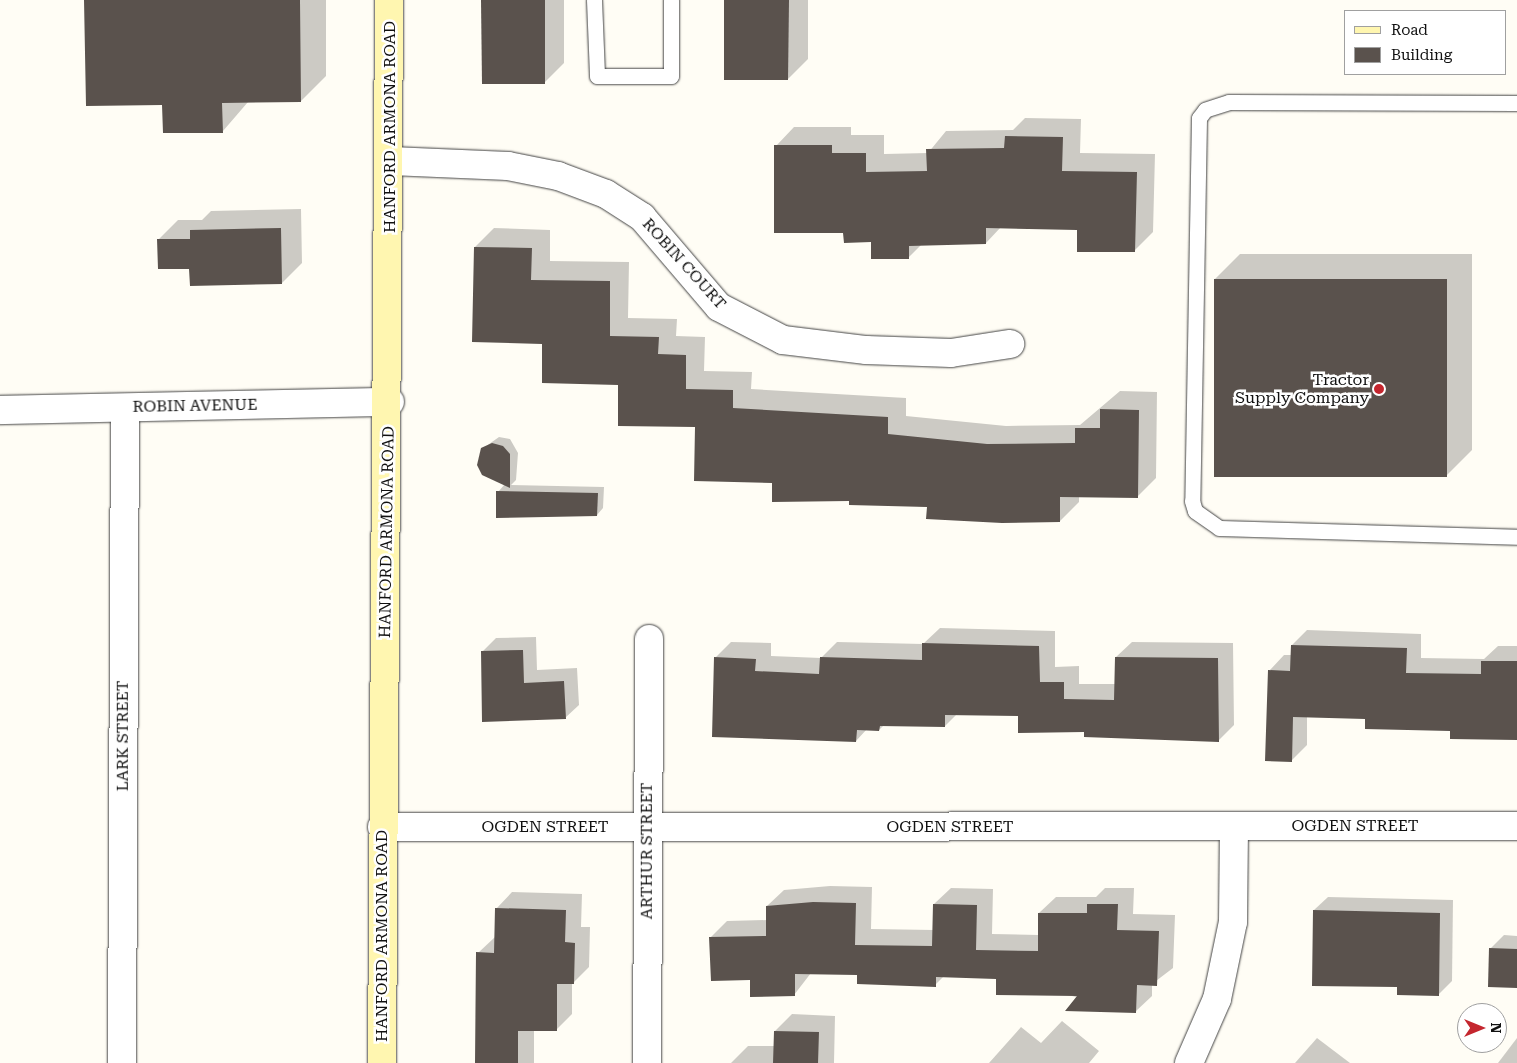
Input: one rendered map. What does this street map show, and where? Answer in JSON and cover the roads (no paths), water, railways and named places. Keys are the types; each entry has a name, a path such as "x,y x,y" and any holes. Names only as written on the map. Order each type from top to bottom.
{"main road":[{"name":"HANFORD ARMONA ROAD","path":"382,1063 382,827 390,402 391,161 389,0"}],"street":[{"name":"ROBIN COURT","path":"391,161 508,166 558,176 606,194 642,217 720,307 783,340 828,347 951,353 1010,344"},
{"name":"ROBIN AVENUE","path":"0,410 390,402"},
{"name":"LARK STREET","path":"122,1063 125,408"},
{"name":"ARTHUR STREET","path":"647,1063 646,827 649,639"},
{"path":"1189,1063 1217,999 1233,922 1234,826"},
{"name":"OGDEN STREET","path":"382,827 1517,826"}],"lane":[{"path":"594,0 597,76 671,76 671,0"},
{"path":"1517,103 1229,102 1205,110 1199,118 1192,501 1195,511 1219,528 1517,536"}],"place":[{"name":"Tractor Supply Company","path":"1379,389"}]}
